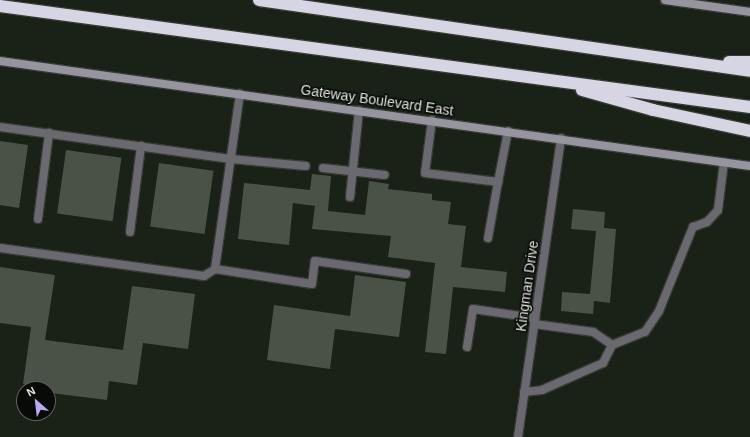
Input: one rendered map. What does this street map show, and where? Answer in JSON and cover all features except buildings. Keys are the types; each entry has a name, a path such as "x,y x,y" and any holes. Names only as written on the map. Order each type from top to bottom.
{"highway":[{"path":"259,0 750,71"},
{"path":"0,6 750,107"},
{"path":"689,63 750,62"},
{"path":"542,78 653,110 750,131"}],"main road":[{"path":"665,0 750,12"},
{"name":"Gateway Boulevard East","path":"0,61 561,138 750,166"}],"street":[{"path":"215,269 240,94"},
{"path":"350,198 359,110"},
{"path":"432,120 425,173 498,182"},
{"path":"0,127 231,159 306,166"},
{"path":"488,238 508,131"},
{"path":"38,219 49,134"},
{"name":"Kingman Drive","path":"518,437 561,138"},
{"path":"130,232 142,146"},
{"path":"524,392 542,390 603,363 612,345 645,332 659,311 693,227 706,222 718,210 724,162"},
{"path":"323,168 385,175"},
{"path":"0,248 204,276 215,269 312,284 315,261 406,274"},
{"path":"467,347 473,309 593,332 612,345"}]}
